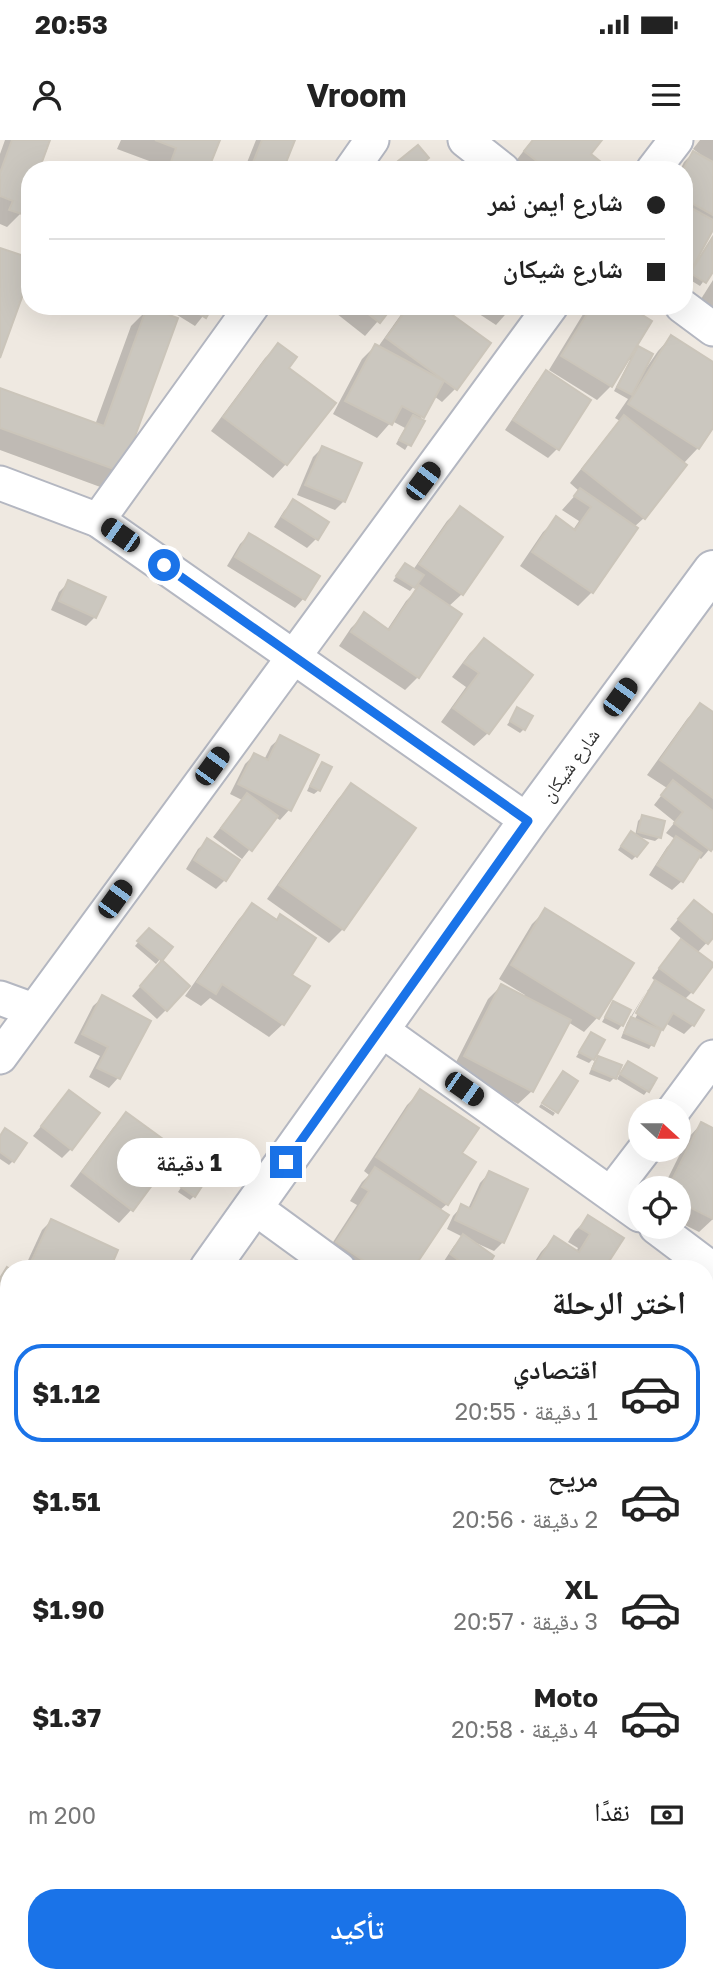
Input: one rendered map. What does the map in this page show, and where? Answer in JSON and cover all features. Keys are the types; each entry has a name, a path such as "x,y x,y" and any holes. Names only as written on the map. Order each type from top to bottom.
{"street":[{"path":"357,161 372,140"},
{"path":"465,140 492,161"},
{"path":"660,161 676,140"},
{"path":"99,520 246,315"},
{"path":"0,1057 544,315"},
{"path":"693,315 713,330"},
{"path":"0,483 99,520 528,821"},
{"name":"شارع شيكان","path":"216,1260 528,821 712,572"},
{"path":"0,998 33,1010"},
{"path":"380,1029 628,1206"},
{"path":"682,1099 713,1057"},
{"path":"611,1193 635,1162"},
{"path":"254,1207 328,1260"},
{"path":"672,1239 700,1260"}],"building":[{"path":"12,140 50,140 42,161 21,161 21,214 9,210 13,201 0,196 0,173"},
{"path":"155,140 220,140 212,161 171,161 176,148"},
{"path":"262,140 295,140 287,161 254,161"},
{"path":"533,140 602,140 591,154 600,161 537,161 524,151"},
{"path":"418,145 429,158 426,161 398,161"},
{"path":"693,151 713,162 713,215 693,204 693,161 688,161"},
{"path":"693,209 713,220 713,230 693,267"},
{"path":"712,238 713,272 706,283 693,275 693,268"},
{"path":"0,248 21,255 21,300 0,358"},
{"path":"144,315 170,315 178,318 122,472 0,428 0,388 104,426"},
{"path":"370,315 386,315 380,323"},
{"path":"403,315 452,315 491,343 457,390 386,338"},
{"path":"586,315 642,315 652,321 612,387 561,356"},
{"path":"671,335 713,362 713,428 699,449 628,404"},
{"path":"278,343 297,357 289,368 336,403 287,465 223,417"},
{"path":"375,344 444,381 424,418 402,406 392,425 345,401"},
{"path":"638,346 653,354 632,395 617,387"},
{"path":"546,370 591,400 559,450 513,420"},
{"path":"413,415 425,421 411,446 399,440"},
{"path":"624,415 687,465 645,519 582,469"},
{"path":"322,446 362,463 345,502 305,485"},
{"path":"580,488 638,528 593,593 532,552 556,516 575,530 591,507 574,496"},
{"path":"293,499 329,522 318,540 282,517"},
{"path":"460,506 503,537 463,595 419,564"},
{"path":"249,533 320,576 305,600 235,557"},
{"path":"405,563 424,575 415,588 396,576"},
{"path":"68,580 106,597 96,618 59,601"},
{"path":"419,585 462,614 419,678 351,632 364,612 389,630"},
{"path":"484,638 533,675 489,734 453,708 479,673 464,663"},
{"path":"700,703 713,712 713,798 660,760"},
{"path":"517,707 533,716 525,730 510,721"},
{"path":"280,735 319,755 291,811 238,784 254,753 268,760"},
{"path":"322,762 332,767 320,791 310,786"},
{"path":"673,780 713,811 711,851 674,823 683,812 661,795"},
{"path":"351,783 416,828 344,930 279,885"},
{"path":"247,793 278,816 252,851 221,828"},
{"path":"642,815 665,821 661,838 638,832"},
{"path":"631,831 648,843 637,857 621,846"},
{"path":"676,836 702,853 683,882 657,865"},
{"path":"207,838 240,860 226,881 194,860"},
{"path":"694,900 713,915 713,938 708,944 678,919"},
{"path":"252,903 277,920 280,914 316,938 292,975 310,986 284,1025 222,984 216,994 197,982"},
{"path":"545,908 634,963 599,1019 511,965"},
{"path":"149,928 173,947 162,961 137,941"},
{"path":"681,939 713,963 693,993 659,968"},
{"path":"162,960 190,986 167,1011 140,986"},
{"path":"655,980 704,1010 694,1026 673,1013 663,1030 636,1013"},
{"path":"501,984 571,1020 533,1092 464,1056"},
{"path":"102,995 151,1021 120,1079 97,1068 108,1047 82,1034"},
{"path":"613,1001 631,1010 623,1026 605,1017"},
{"path":"631,1017 661,1030 654,1046 624,1033"},
{"path":"591,1032 605,1040 594,1060 579,1052"},
{"path":"598,1056 622,1065 616,1079 592,1069"},
{"path":"628,1061 657,1078 649,1092 620,1074"},
{"path":"563,1071 578,1081 558,1113 542,1103"},
{"path":"420,1089 479,1128 462,1153 476,1162 448,1205 376,1157"},
{"path":"69,1090 100,1113 72,1150 41,1126"},
{"path":"126,1112 178,1150 133,1211 82,1172"},
{"path":"701,1122 713,1128 713,1219 691,1208 691,1176 674,1176 681,1162 691,1162 691,1142"},
{"path":"5,1128 27,1143 14,1162 0,1152 0,1136"},
{"path":"375,1167 449,1215 419,1260 363,1260 336,1242 369,1191 362,1187"},
{"path":"192,1171 206,1180 195,1197 181,1187"},
{"path":"489,1171 528,1189 504,1243 455,1220 461,1204 471,1209"},
{"path":"588,1215 624,1238 610,1260 539,1260 554,1236 579,1252 590,1234 580,1228"},
{"path":"51,1219 118,1250 114,1260 32,1260"},
{"path":"463,1234 494,1256 492,1260 458,1260 450,1254"}],"route":[{"path":"164,565 528,821 286,1162"}]}
